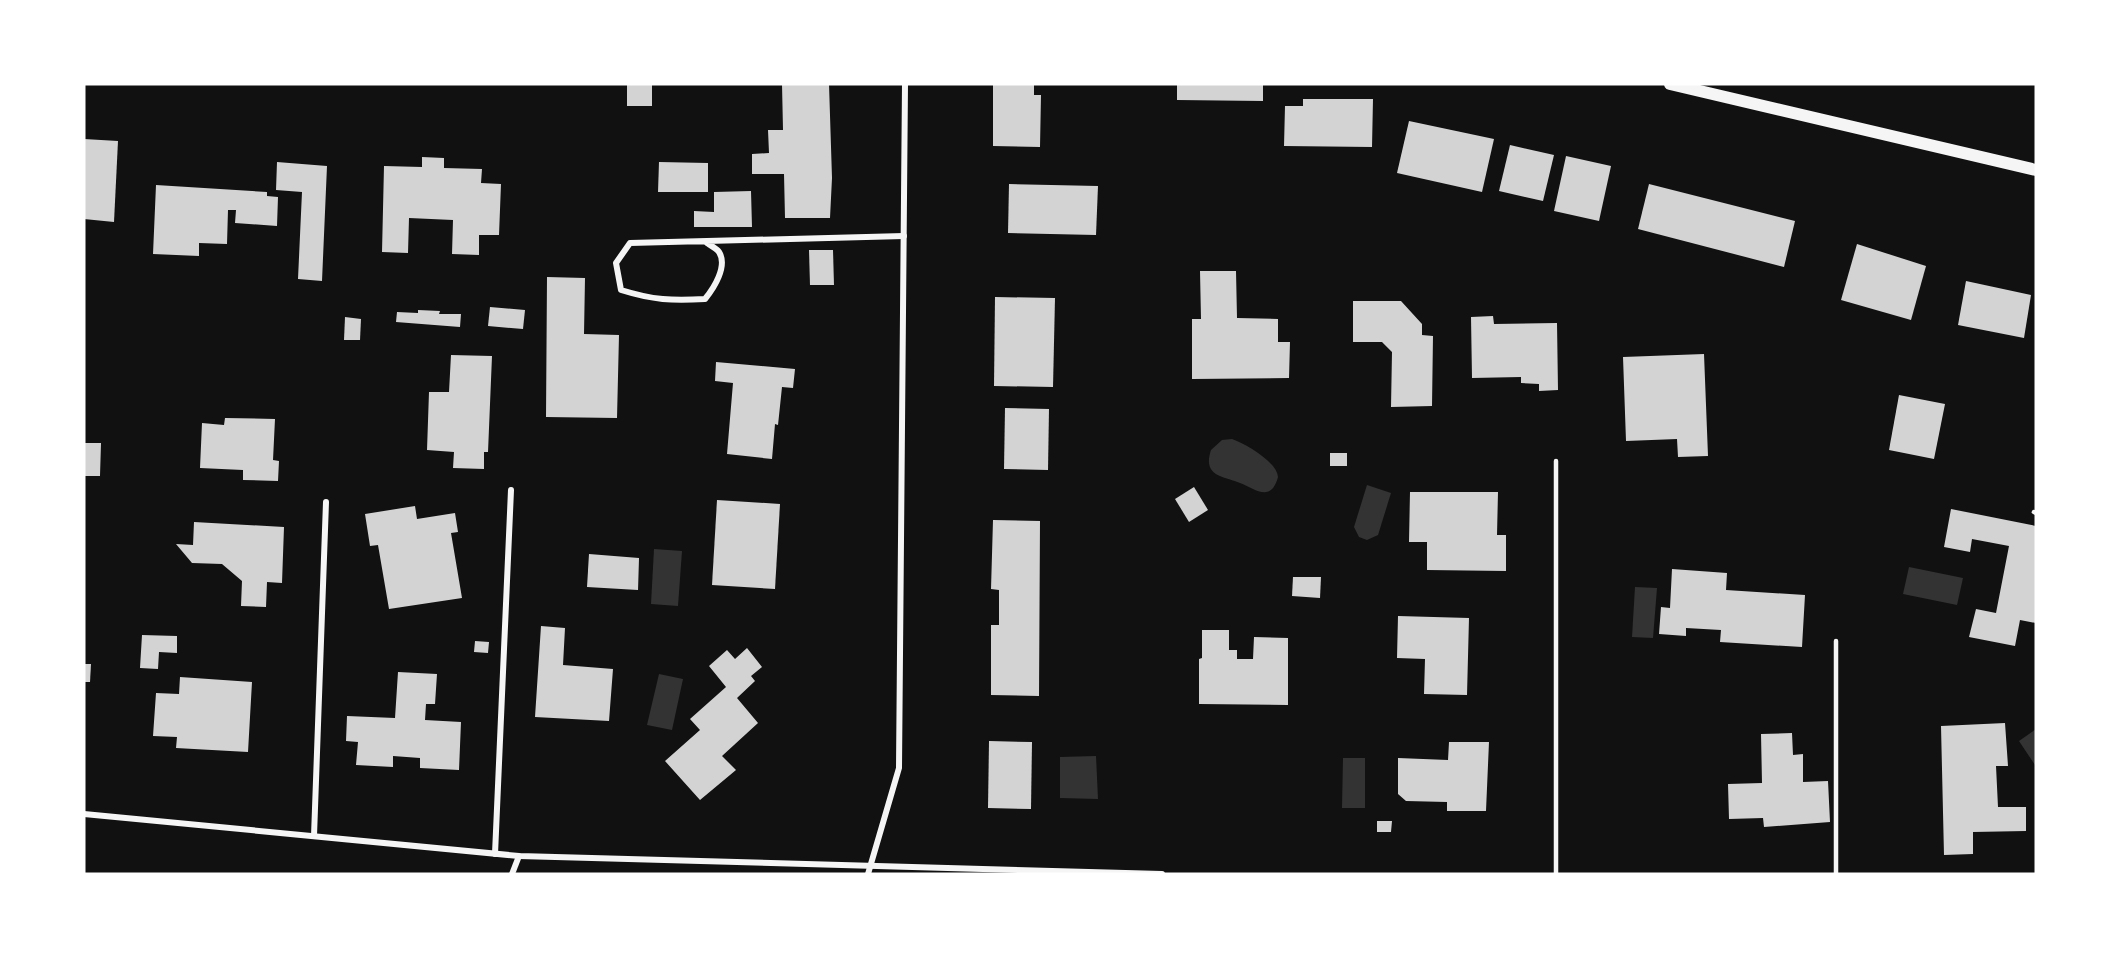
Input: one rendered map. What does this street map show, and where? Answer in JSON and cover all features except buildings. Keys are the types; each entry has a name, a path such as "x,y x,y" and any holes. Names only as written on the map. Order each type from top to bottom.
{"main road":[{"path":"1670,84 2036,170"}],"street":[{"path":"869,871 899,768 905,84"},
{"path":"707,243 719,252 722,262 717,284 705,299 671,301 643,297 621,290 616,263 630,243 707,243 904,236"},
{"path":"495,854 511,490"},
{"path":"314,836 326,502"},
{"path":"84,814 519,856 869,871 1162,874"},
{"path":"512,874 519,856"}],"lane":[{"path":"1556,461 1556,874"},
{"path":"1836,641 1836,874"}],"shaded area":[{"path":"1232,439 1252,449 1272,465 1278,477 1271,490 1257,491 1221,477 1212,470 1209,466 1211,450 1222,440"},
{"path":"1367,485 1391,493 1378,535 1367,540 1359,537 1354,527"},
{"path":"654,549 682,551 678,606 651,604"},
{"path":"1909,567 1963,578 1957,605 1903,594"},
{"path":"1635,587 1657,588 1653,638 1632,637"},
{"path":"659,674 683,679 672,730 647,725"},
{"path":"2036,729 2036,793 2035,765 2019,741"},
{"path":"1096,756 1098,799 1060,798 1060,757"},
{"path":"1343,758 1365,758 1365,808 1342,808"}]}
